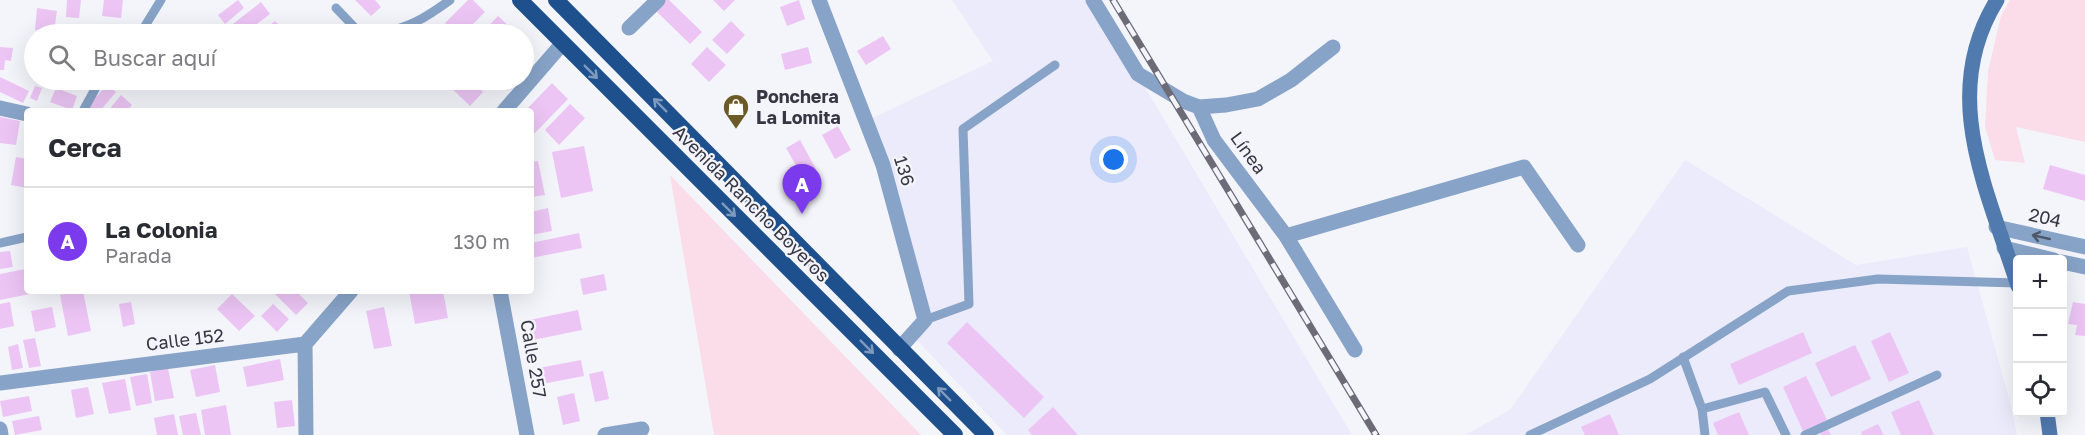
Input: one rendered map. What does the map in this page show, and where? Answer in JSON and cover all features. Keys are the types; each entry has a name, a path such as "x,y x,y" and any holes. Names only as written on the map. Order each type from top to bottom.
{"highway":[{"name":"Avenida Rancho Boyeros","path":"520,0 956,435"},
{"name":"Avenida Rancho Boyeros","path":"556,0 986,435"}],"main road":[{"path":"1997,0 1978,38 1970,71 1968,99 1971,131 1978,163 1996,227 2013,274"},
{"path":"2048,417 2050,435"}],"street":[{"path":"630,28 658,0"},
{"name":"136","path":"819,0 883,165 925,320"},
{"path":"1093,0 1138,74 1183,102 1199,107 1258,99 1291,80 1333,48"},
{"path":"534,76 562,44"},
{"path":"507,108 522,90"},
{"name":"Línea","path":"1199,107 1214,140 1286,236 1355,350"},
{"path":"0,108 24,113"},
{"path":"1286,236 1524,167 1578,245"},
{"name":"204","path":"1996,227 2085,247"},
{"path":"2004,248 2033,255"},
{"path":"2067,263 2085,267"},
{"path":"306,435 305,344 348,294"},
{"name":"Calle 257","path":"501,294 527,435"},
{"path":"899,349 925,320"},
{"name":"Calle 152","path":"0,383 305,344"},
{"path":"0,429 1,435"},
{"path":"605,435 642,429"}],"lane":[{"path":"146,24 161,0"},
{"path":"413,24 423,20 450,0"},
{"path":"336,8 351,24"},
{"path":"925,320 969,304 963,129 1055,65"},
{"path":"84,108 94,90"},
{"path":"0,243 24,238"},
{"path":"1530,435 1650,379 1788,291 1878,279 2013,285"},
{"path":"1683,357 1702,410 1705,435"},
{"path":"1805,435 1937,375"},
{"path":"1702,410 1765,392 1786,435"}],"shaded area":[{"path":"952,0 1093,0 1352,435 1007,435 912,335 925,320 866,121 993,61"},
{"path":"2010,0 2085,0 2085,142 2016,127 2025,163 1995,160 1985,127 1988,71 2001,16"},
{"path":"1685,160 1856,265 1967,247 2017,435 1465,435 1510,410"},
{"path":"670,175 921,435 714,435"}],"building":[{"path":"67,0 81,0 79,18 66,17"},
{"path":"104,0 123,0 121,18 102,16"},
{"path":"238,0 244,8 225,24 218,15"},
{"path":"355,0 375,0 381,7 371,16"},
{"path":"468,0 473,0 485,12 473,24 445,23"},
{"path":"664,0 669,0 702,32 690,44 655,10"},
{"path":"713,0 735,0 724,11"},
{"path":"799,0 805,19 787,26 780,7"},
{"path":"261,2 270,14 257,24 233,24"},
{"path":"37,8 57,11 55,24 36,24"},
{"path":"498,16 506,24 490,24"},
{"path":"731,21 745,35 727,54 712,40"},
{"path":"883,36 891,49 866,65 857,51"},
{"path":"0,47 13,48 11,61 5,60 4,70 0,70"},
{"path":"707,47 726,65 709,82 691,64"},
{"path":"808,47 812,63 785,70 781,54"},
{"path":"0,77 29,91 23,103 0,92"},
{"path":"552,83 568,99 534,134 534,108 528,108"},
{"path":"33,90 41,90 37,101 30,98"},
{"path":"55,90 77,96 73,108 50,102"},
{"path":"102,90 116,92 103,108 87,107"},
{"path":"453,90 481,90 483,92 470,106"},
{"path":"121,95 132,105 130,108 110,108"},
{"path":"570,104 585,118 559,145 545,130"},
{"path":"0,117 20,121 16,145 0,143"},
{"path":"838,126 851,150 835,159 822,135"},
{"path":"800,140 816,169 802,176 786,148"},
{"path":"584,146 593,191 561,198 552,152"},
{"path":"16,157 24,158 24,187 11,185"},
{"path":"538,161 545,195 534,197 534,162"},
{"path":"2050,165 2085,175 2085,201 2043,189"},
{"path":"548,208 552,231 534,234 534,211"},
{"path":"579,233 582,248 534,257 534,242"},
{"path":"10,251 13,267 0,269 0,252"},
{"path":"24,269 24,294 30,294 0,300 0,274"},
{"path":"604,274 607,290 583,295 580,279"},
{"path":"84,294 91,331 68,336 60,295"},
{"path":"232,294 255,316 239,331 217,309"},
{"path":"275,294 299,294 308,303 296,315"},
{"path":"410,294 444,294 448,318 415,324"},
{"path":"10,302 14,326 0,329 0,304"},
{"path":"131,302 135,324 123,327 119,304"},
{"path":"2073,302 2085,304 2085,336 2075,335 2077,325 2068,324"},
{"path":"273,304 289,319 277,332 261,316"},
{"path":"52,307 56,327 35,332 31,311"},
{"path":"384,307 392,346 374,349 366,311"},
{"path":"578,310 582,330 533,340 529,320"},
{"path":"967,322 1044,397 1024,418 947,343"},
{"path":"1803,332 1812,353 1739,385 1730,364"},
{"path":"1890,332 1909,373 1889,382 1871,341"},
{"path":"35,338 41,366 29,368 23,340"},
{"path":"18,344 23,368 12,370 8,347"},
{"path":"1855,345 1871,379 1831,397 1815,363"},
{"path":"280,359 284,380 247,387 243,367"},
{"path":"581,360 584,376 542,384 539,368"},
{"path":"215,365 220,392 196,397 190,370"},
{"path":"168,368 174,398 155,401 150,372"},
{"path":"603,371 609,399 595,402 589,374"},
{"path":"147,374 152,403 136,406 130,377"},
{"path":"1806,376 1827,420 1824,421 1831,435 1821,435 1816,425 1803,431 1783,387"},
{"path":"125,379 131,410 109,414 102,383"},
{"path":"88,387 94,414 76,418 71,390"},
{"path":"574,393 580,421 563,425 557,397"},
{"path":"29,396 32,411 3,417 0,401"},
{"path":"292,400 295,426 277,428 274,402"},
{"path":"1919,400 1934,435 1901,435 1891,412"},
{"path":"226,405 231,435 205,435 201,410"},
{"path":"1053,407 1078,435 1032,435 1028,430"},
{"path":"1739,412 1749,435 1718,435 1713,423"},
{"path":"196,413 201,435 183,435 179,416"},
{"path":"174,414 178,435 157,435 154,418"},
{"path":"1610,414 1619,435 1585,435 1581,427"},
{"path":"39,416 42,430 15,435 12,421"},
{"path":"1878,424 1884,435 1862,435 1861,432"}],"railway":[{"path":"1113,0 1376,435"}],"place":[{"name":"Ponchera La Lomita","path":"736,130"},
{"name":"La Colonia","path":"802,214"}]}
